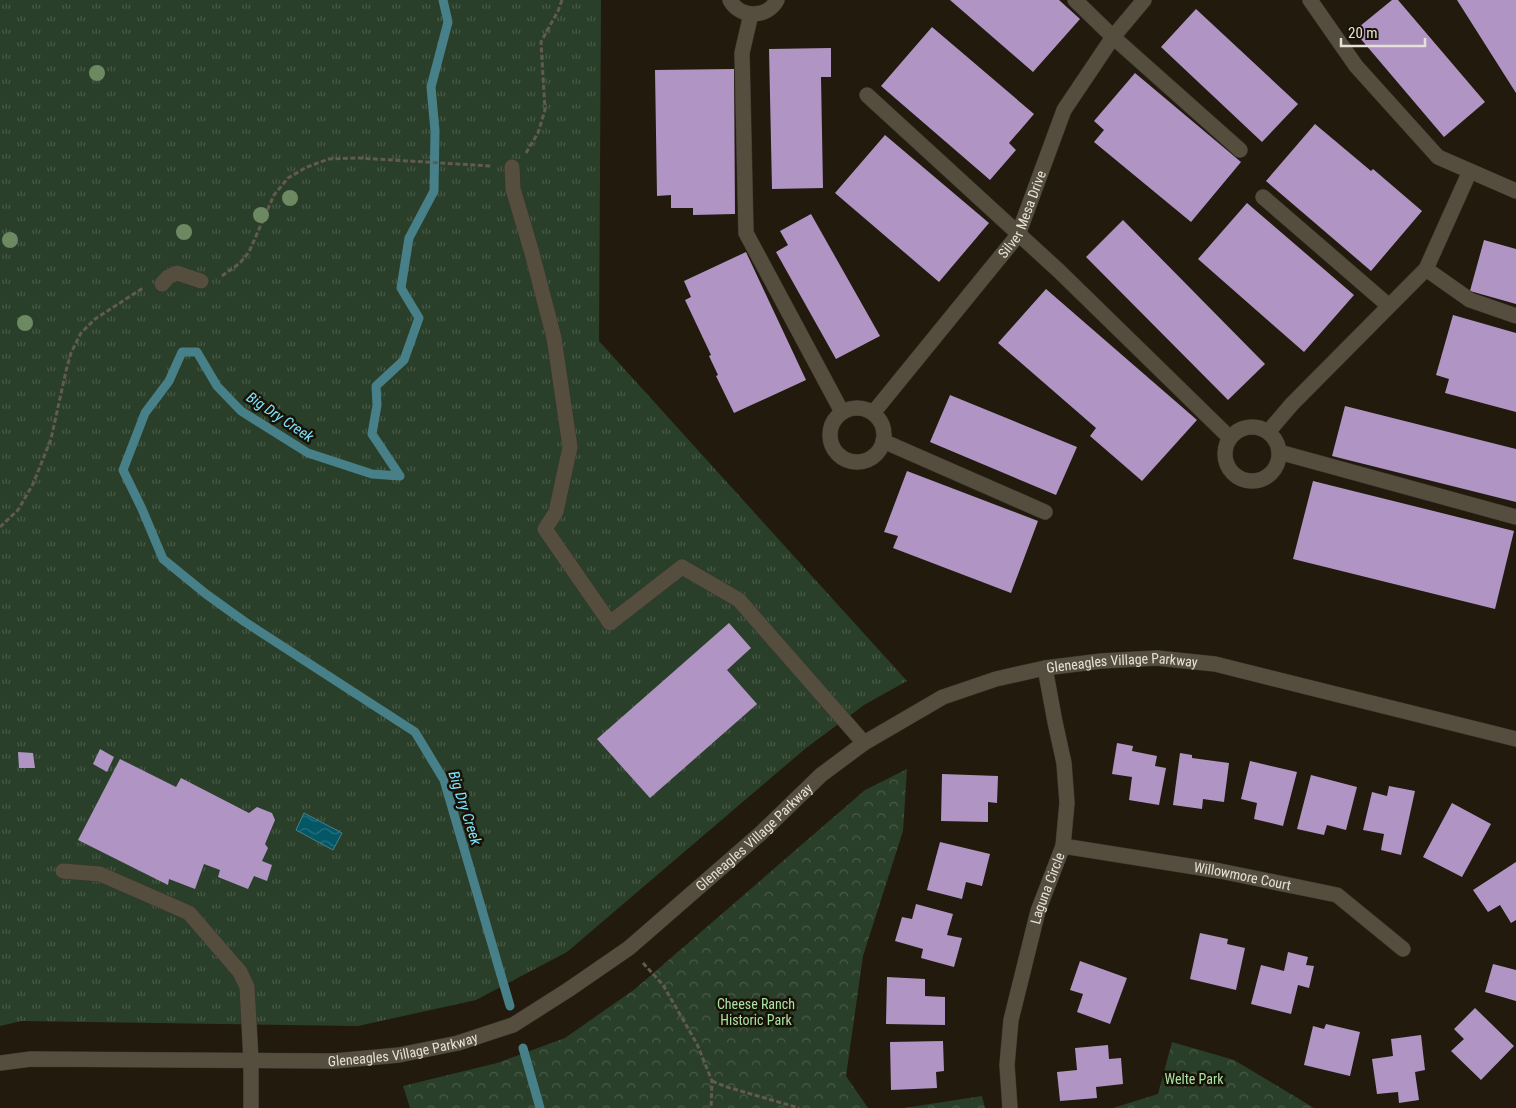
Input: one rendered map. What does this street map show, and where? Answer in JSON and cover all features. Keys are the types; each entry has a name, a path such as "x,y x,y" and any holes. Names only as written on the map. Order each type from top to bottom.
{"street":[{"path":"730,0 740,10 750,14 765,12 774,6 777,0"},
{"path":"1075,0 1113,37 1240,150"},
{"name":"Silver Mesa Drive","path":"873,412 1018,235 1064,110 1113,37 1144,0"},
{"path":"1310,0 1356,66 1438,157 1516,192"},
{"path":"750,14 742,53 746,233 842,412"},
{"path":"866,95 1059,271 1230,438"},
{"path":"512,167 513,189 554,338 570,447 556,512 545,529 610,623 682,567 739,600 864,742"},
{"path":"1268,432 1292,404 1426,269 1470,171"},
{"path":"1263,197 1389,306"},
{"path":"1426,269 1470,300 1516,316"},
{"path":"162,284 168,277 177,273 201,281"},
{"path":"860,407 873,412 881,422 884,432 884,441 877,454 867,460 856,462 842,458 835,452 830,443 829,434 834,419 842,412 860,407"},
{"path":"1246,427 1255,427 1268,432 1276,441 1279,452 1279,461 1272,473 1262,480 1251,482 1243,480 1230,471 1225,462 1225,448 1230,438 1237,431 1246,427"},
{"path":"884,441 1044,512"},
{"path":"1279,452 1516,517"},
{"name":"Gleneagles Village Parkway","path":"0,1063 31,1058 343,1060 399,1055 458,1043 514,1024 629,948 760,834 821,775 864,742 943,697 996,679 1044,668 1101,661 1157,658 1215,664 1516,740"},
{"name":"Laguna Circle","path":"1010,1108 1007,1065 1011,1020 1038,911 1063,846 1067,802 1064,762 1044,668"},
{"name":"Willowmore Court","path":"1063,846 1220,871 1337,895 1403,949"},
{"path":"63,871 100,874 189,913 240,972 247,987 251,1060 251,1108"}],"path":[{"path":"512,167 519,163 538,133 545,110 541,42 562,0"},
{"path":"201,281 217,279 240,263 256,237 274,195 288,178 307,167 329,159 359,158 467,165"},
{"path":"0,527 18,510 32,484 51,439 66,371 81,333 94,319 147,285 162,284"},
{"path":"629,948 663,986 696,1044 712,1081 711,1108"},
{"path":"712,1081 799,1108"}],"green space":[{"path":"0,0 601,0 599,341 907,681 864,705 806,748 567,952 476,1000 358,1026 21,1021 0,1026"},
{"name":"Cheese Ranch Historic Park","path":"907,769 903,831 863,956 846,1076 868,1108 410,1108 403,1086 497,1063 565,1038 635,989 865,790"},
{"name":"Welte Park","path":"1172,1042 1234,1060 1314,1108 1113,1108 1158,1094"},
{"path":"982,1096 985,1108 904,1108"}],"water":[{"path":"304,813 342,833 333,850 296,830"}],"building":[{"path":"950,0 1059,0 1080,19 1033,72"},
{"path":"1392,0 1398,0 1485,102 1444,137 1354,31"},
{"path":"1457,0 1516,0 1516,93"},
{"path":"1196,9 1298,104 1262,142 1161,47"},
{"path":"932,27 1034,114 1009,143 1016,150 990,180 881,86"},
{"path":"831,48 831,77 821,77 823,188 772,189 769,49"},
{"path":"734,69 735,214 693,215 693,208 671,208 671,195 657,196 655,70"},
{"path":"1135,73 1241,162 1191,222 1094,142 1104,130 1094,121"},
{"path":"1315,124 1371,171 1373,169 1422,211 1371,271 1266,181"},
{"path":"885,135 989,223 939,282 835,193"},
{"path":"1247,203 1354,295 1304,352 1198,259"},
{"path":"811,214 880,336 836,359 776,252 788,245 780,231"},
{"path":"1123,220 1265,364 1228,400 1086,257"},
{"path":"1484,240 1516,249 1516,304 1470,291"},
{"path":"746,252 806,380 734,413 716,376 718,375 709,356 711,355 685,300 691,297 684,281"},
{"path":"1046,289 1197,420 1142,481 1090,436 1096,428 998,343"},
{"path":"1453,315 1516,333 1516,412 1445,393 1449,379 1436,375"},
{"path":"950,395 1077,447 1056,495 930,442"},
{"path":"1345,406 1516,449 1516,502 1332,456"},
{"path":"907,471 1038,521 1011,593 893,548 898,536 884,532"},
{"path":"1313,481 1514,531 1495,609 1293,559"},
{"path":"729,623 751,648 727,670 757,704 650,798 597,739"},
{"path":"1117,743 1133,746 1132,751 1157,756 1155,766 1166,768 1159,805 1129,800 1132,777 1112,774"},
{"path":"100,749 114,757 107,772 93,764"},
{"path":"18,752 33,753 35,768 19,768"},
{"path":"1180,753 1192,755 1192,758 1229,763 1224,802 1203,799 1202,809 1173,805"},
{"path":"120,759 176,787 181,778 249,813 257,807 272,813 275,820 265,844 268,848 262,861 272,865 267,881 254,876 248,889 218,877 220,870 204,864 195,889 169,879 168,885 78,840"},
{"path":"1250,761 1297,772 1283,826 1254,819 1257,803 1241,799"},
{"path":"942,774 998,776 997,803 988,802 988,822 941,821"},
{"path":"1311,775 1357,787 1346,830 1327,825 1324,835 1297,829"},
{"path":"1389,786 1415,791 1401,855 1381,850 1384,834 1363,830 1372,792 1387,796"},
{"path":"1452,803 1491,824 1462,877 1423,857"},
{"path":"940,842 990,854 982,886 966,882 962,899 927,890"},
{"path":"1516,862 1516,920 1511,923 1500,905 1488,912 1473,890"},
{"path":"916,904 953,914 947,935 962,938 954,967 921,958 923,949 895,941 902,917 912,919"},
{"path":"1200,933 1228,939 1227,944 1245,948 1236,990 1190,979"},
{"path":"1288,952 1308,957 1306,965 1314,966 1309,988 1298,985 1291,1014 1251,1004 1261,965 1284,971"},
{"path":"1080,961 1127,978 1110,1024 1077,1012 1083,994 1070,990"},
{"path":"1493,964 1516,970 1516,1001 1485,992"},
{"path":"887,977 925,979 925,996 945,997 945,1025 886,1024"},
{"path":"1475,1008 1514,1046 1481,1080 1451,1051 1464,1039 1454,1029"},
{"path":"1326,1024 1360,1032 1350,1076 1304,1065 1313,1026 1324,1029"},
{"path":"1421,1035 1425,1070 1415,1072 1419,1100 1399,1103 1398,1092 1377,1094 1372,1059 1393,1056 1391,1039"},
{"path":"943,1041 944,1071 936,1072 937,1088 891,1090 890,1042"},
{"path":"1108,1045 1109,1059 1121,1058 1123,1084 1096,1087 1097,1098 1060,1101 1057,1072 1077,1070 1075,1048"}],"waterway":[{"name":"Big Dry Creek","path":"443,0 448,22 431,87 435,131 434,191 409,238 401,288 419,318 404,360 376,386 377,405 372,434 400,476 372,474 308,453 241,411 217,386 197,352 182,352 169,381 145,413 123,470 163,559 206,594 245,622 415,732 444,780 510,1006"},
{"name":"Big Dry Creek","path":"523,1048 540,1108"}]}
